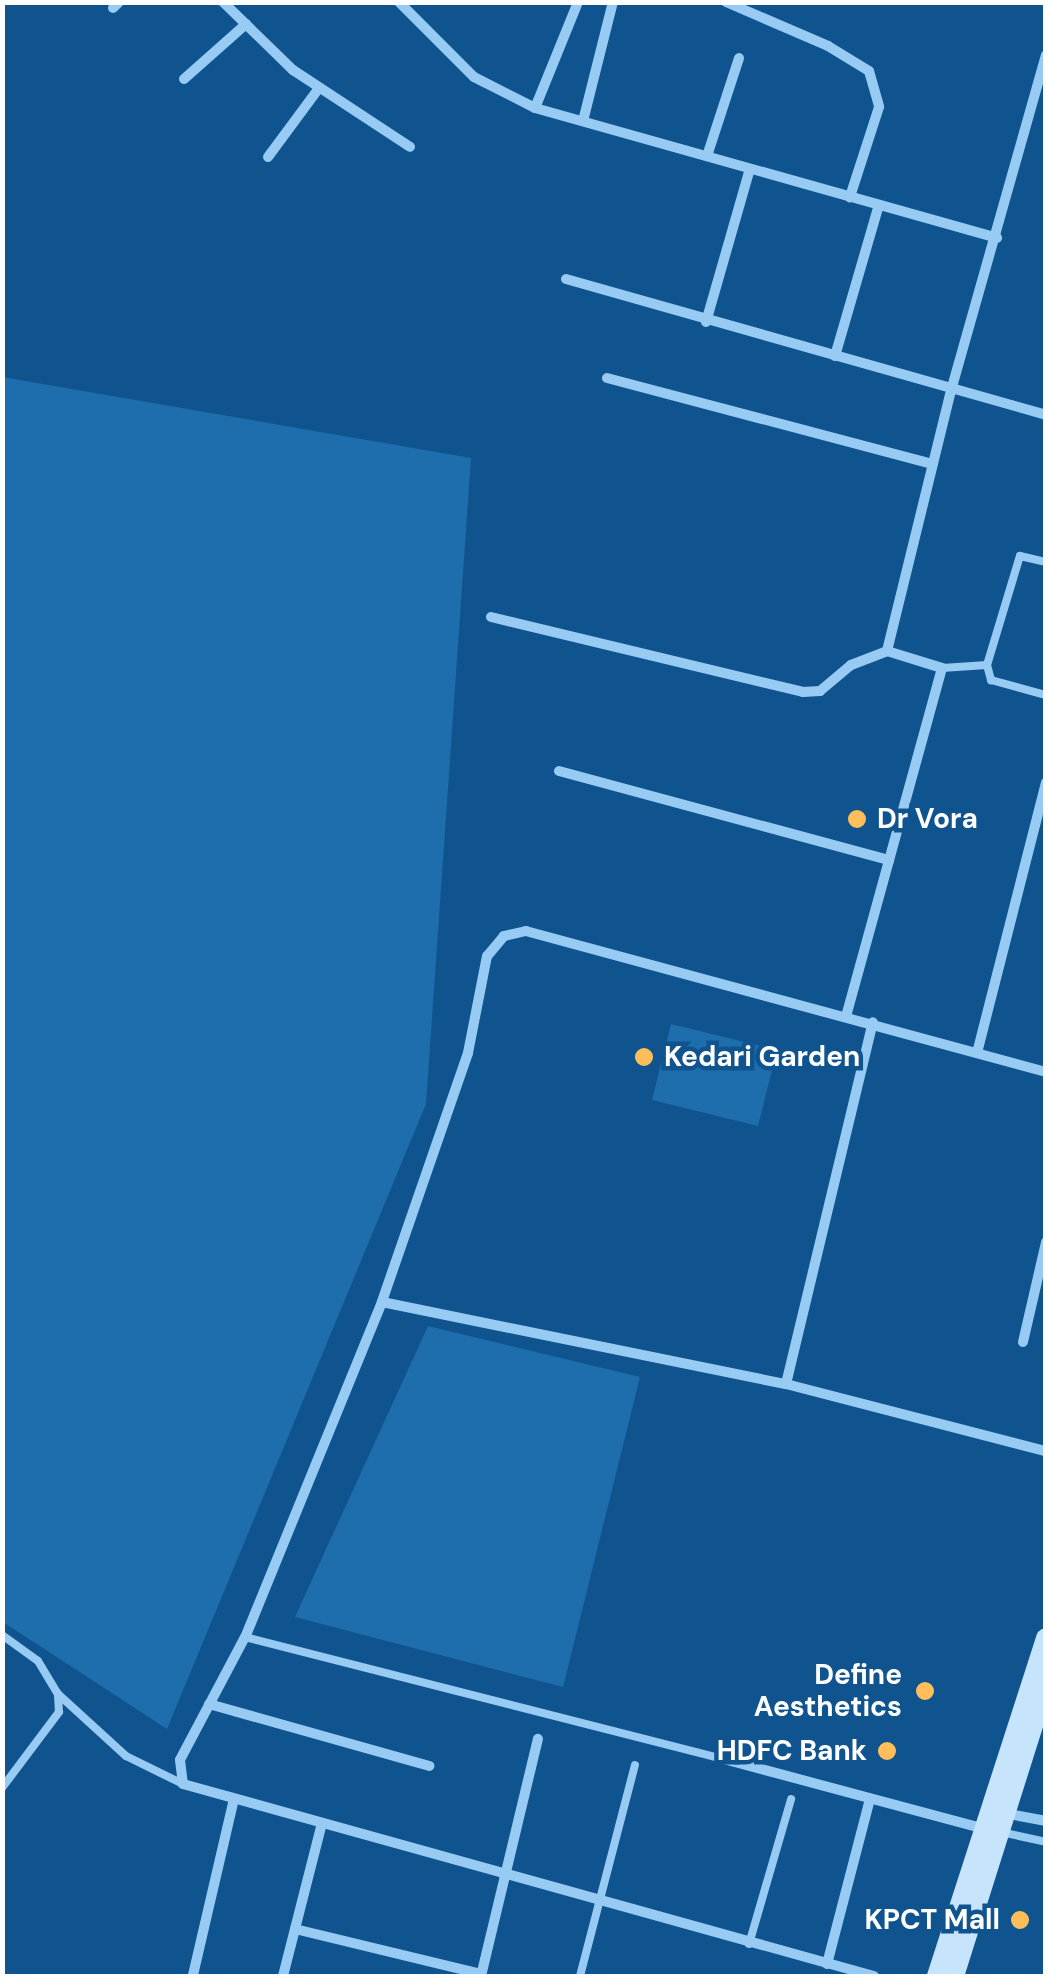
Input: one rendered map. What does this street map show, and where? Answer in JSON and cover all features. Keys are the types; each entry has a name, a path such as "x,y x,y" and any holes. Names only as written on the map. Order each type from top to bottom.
{"main road":[{"path":"954,1976 992,1820 1046,1638"},
{"path":"937,1976 992,1820 1046,1684"}],"street":[{"path":"223,2 319,88 410,147"},
{"path":"399,2 474,76 535,108 997,238"},
{"path":"535,108 578,2"},
{"path":"583,122 613,2"},
{"path":"726,2 828,46 869,72 879,107 850,197"},
{"path":"184,79 246,24"},
{"path":"707,156 740,58"},
{"path":"888,651 952,387 1045,58"},
{"path":"268,157 319,88"},
{"path":"706,322 750,168"},
{"path":"835,356 879,205"},
{"path":"566,279 706,322 1046,415"},
{"path":"607,378 933,464"},
{"path":"491,617 804,692 820,691 850,665 888,651 942,668 846,1016"},
{"path":"559,771 889,860"},
{"path":"977,1053 1046,783"},
{"path":"874,1976 234,1802 183,1784 180,1760 245,1637 382,1302 468,1053 487,956 504,936 526,930 1046,1072"},
{"path":"786,1384 872,1022"},
{"path":"1024,1342 1046,1242"},
{"path":"382,1302 786,1384 1046,1451"},
{"path":"210,1704 430,1766"},
{"path":"295,1928 481,1975 538,1739"},
{"path":"720,1758 870,1798 992,1820 1046,1821"},
{"path":"827,1964 870,1798"},
{"path":"192,1975 234,1802"},
{"path":"283,1976 322,1827"}],"lane":[{"path":"1046,562 1020,556 987,665 990,680 1046,694"},
{"path":"942,668 987,665"},
{"path":"2,1635 38,1660 58,1694 126,1756 183,1784"},
{"path":"245,1637 720,1758"},
{"path":"2,1788 50,1731 60,1712 58,1694"},
{"path":"580,1976 634,1765"},
{"path":"749,1944 791,1800"},
{"path":"992,1820 1046,1842"}],"shaded area":[{"path":"2,377 471,458 426,1104 167,1729 3,1622"},
{"path":"671,1024 777,1050 758,1126 652,1100"},
{"path":"428,1326 640,1377 563,1687 295,1617"}],"place":[{"name":"Dr Vora","path":"857,819"},
{"name":"Kedari Garden","path":"644,1057"},
{"name":"Define Aesthetics","path":"925,1691"},
{"name":"HDFC Bank","path":"887,1751"},
{"name":"KPCT Mall","path":"1020,1920"}]}
